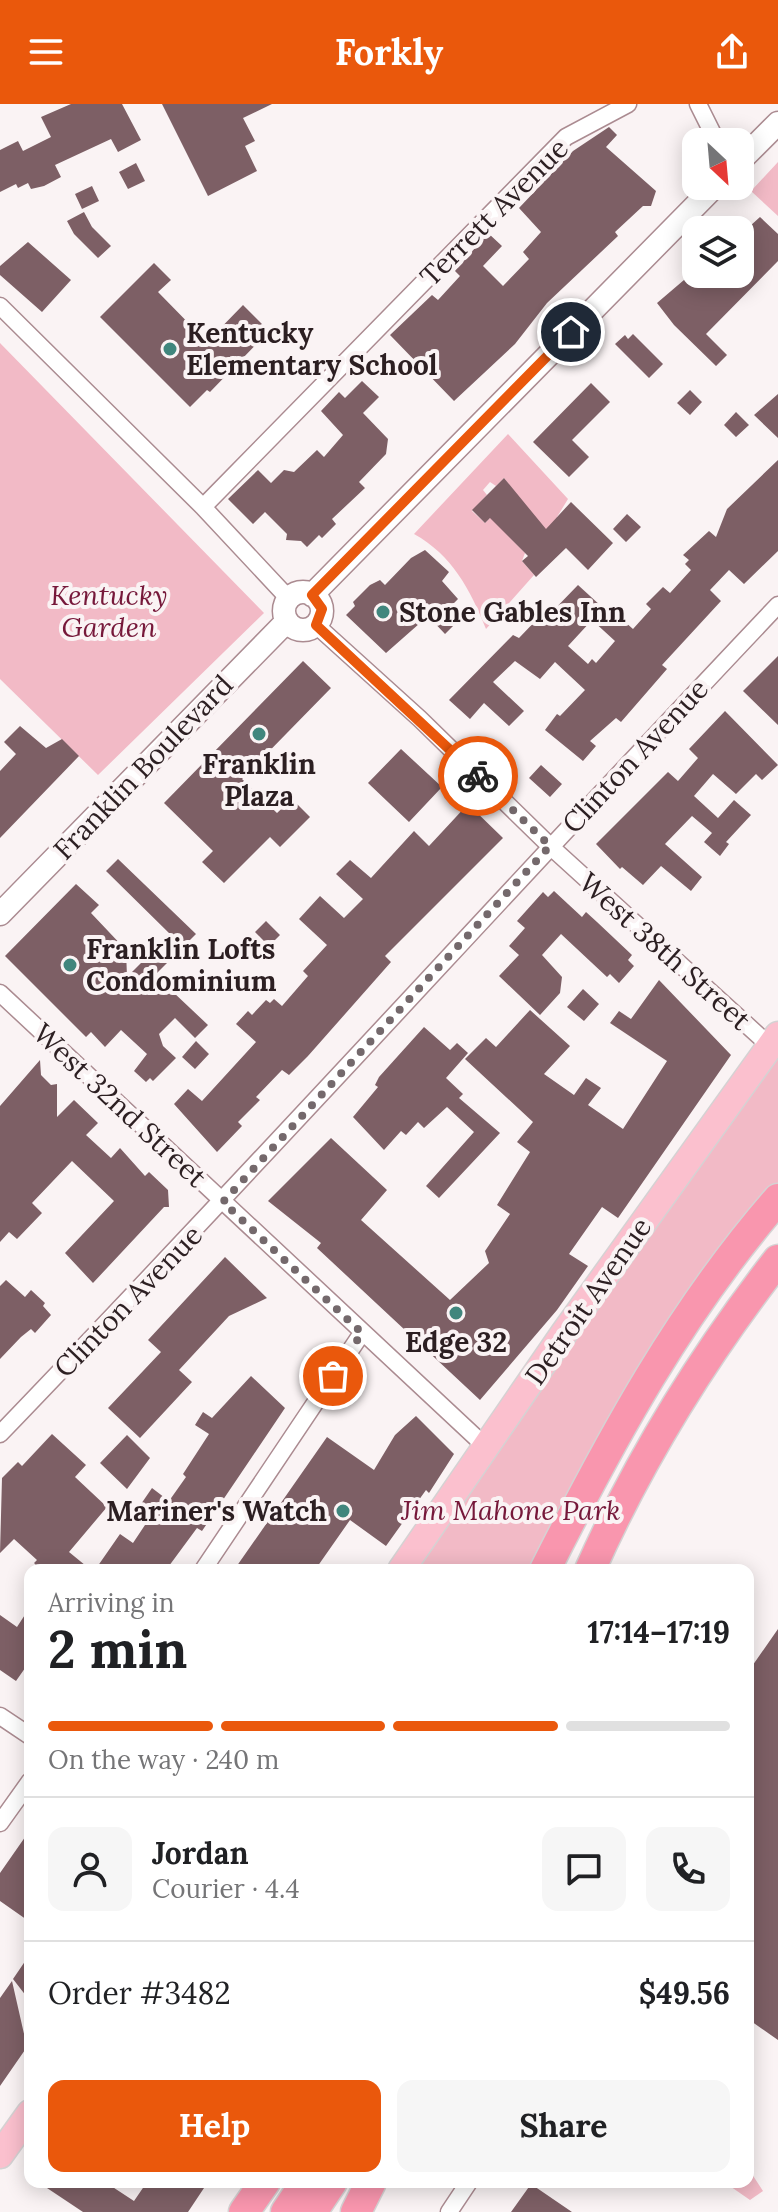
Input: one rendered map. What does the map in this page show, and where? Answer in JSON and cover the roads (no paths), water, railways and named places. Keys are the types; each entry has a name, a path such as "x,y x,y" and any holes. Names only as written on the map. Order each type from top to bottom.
{"highway":[{"path":"548,1564 603,1455 669,1344 778,1199"},
{"path":"593,1564 630,1489 688,1388 778,1260"},
{"path":"244,2212 261,2188"},
{"path":"286,2212 302,2188"},
{"path":"312,2212 328,2188"},
{"path":"356,2212 368,2188"}],"main road":[{"name":"Detroit Avenue","path":"405,1564 774,1041"},
{"path":"0,2155 24,2121"}],"street":[{"name":"Terrett Avenue","path":"203,507 566,137 628,104"},
{"path":"698,104 710,128"},
{"path":"754,147 778,123"},
{"path":"312,595 701,200"},
{"path":"0,306 203,507 302,630 316,625 322,609 312,595 300,593 288,610"},
{"name":"Clinton Avenue","path":"0,1434 223,1202 550,846 778,605"},
{"name":"Franklin Boulevard","path":"0,914 288,610"},
{"name":"West 38th Street","path":"316,625 420,719 550,846 774,1041"},
{"name":"West 32nd Street","path":"0,993 486,1447"},
{"path":"207,1564 362,1333"},
{"path":"0,1716 24,1732"},
{"path":"0,1823 24,1789"},
{"path":"449,2212 465,2188"}],"place":[{"name":"Kentucky Elementary School","path":"170,349"},
{"name":"Stone Gables Inn","path":"383,612"},
{"name":"Franklin Plaza","path":"259,734"},
{"name":"Franklin Lofts Condominium","path":"70,965"},
{"name":"Edge 32","path":"456,1313"},
{"name":"Mariner's Watch","path":"343,1511"}],"park label":[{"name":"Kentucky Garden","path":"109,611"},
{"name":"Jim Mahone Park","path":"511,1510"}]}
